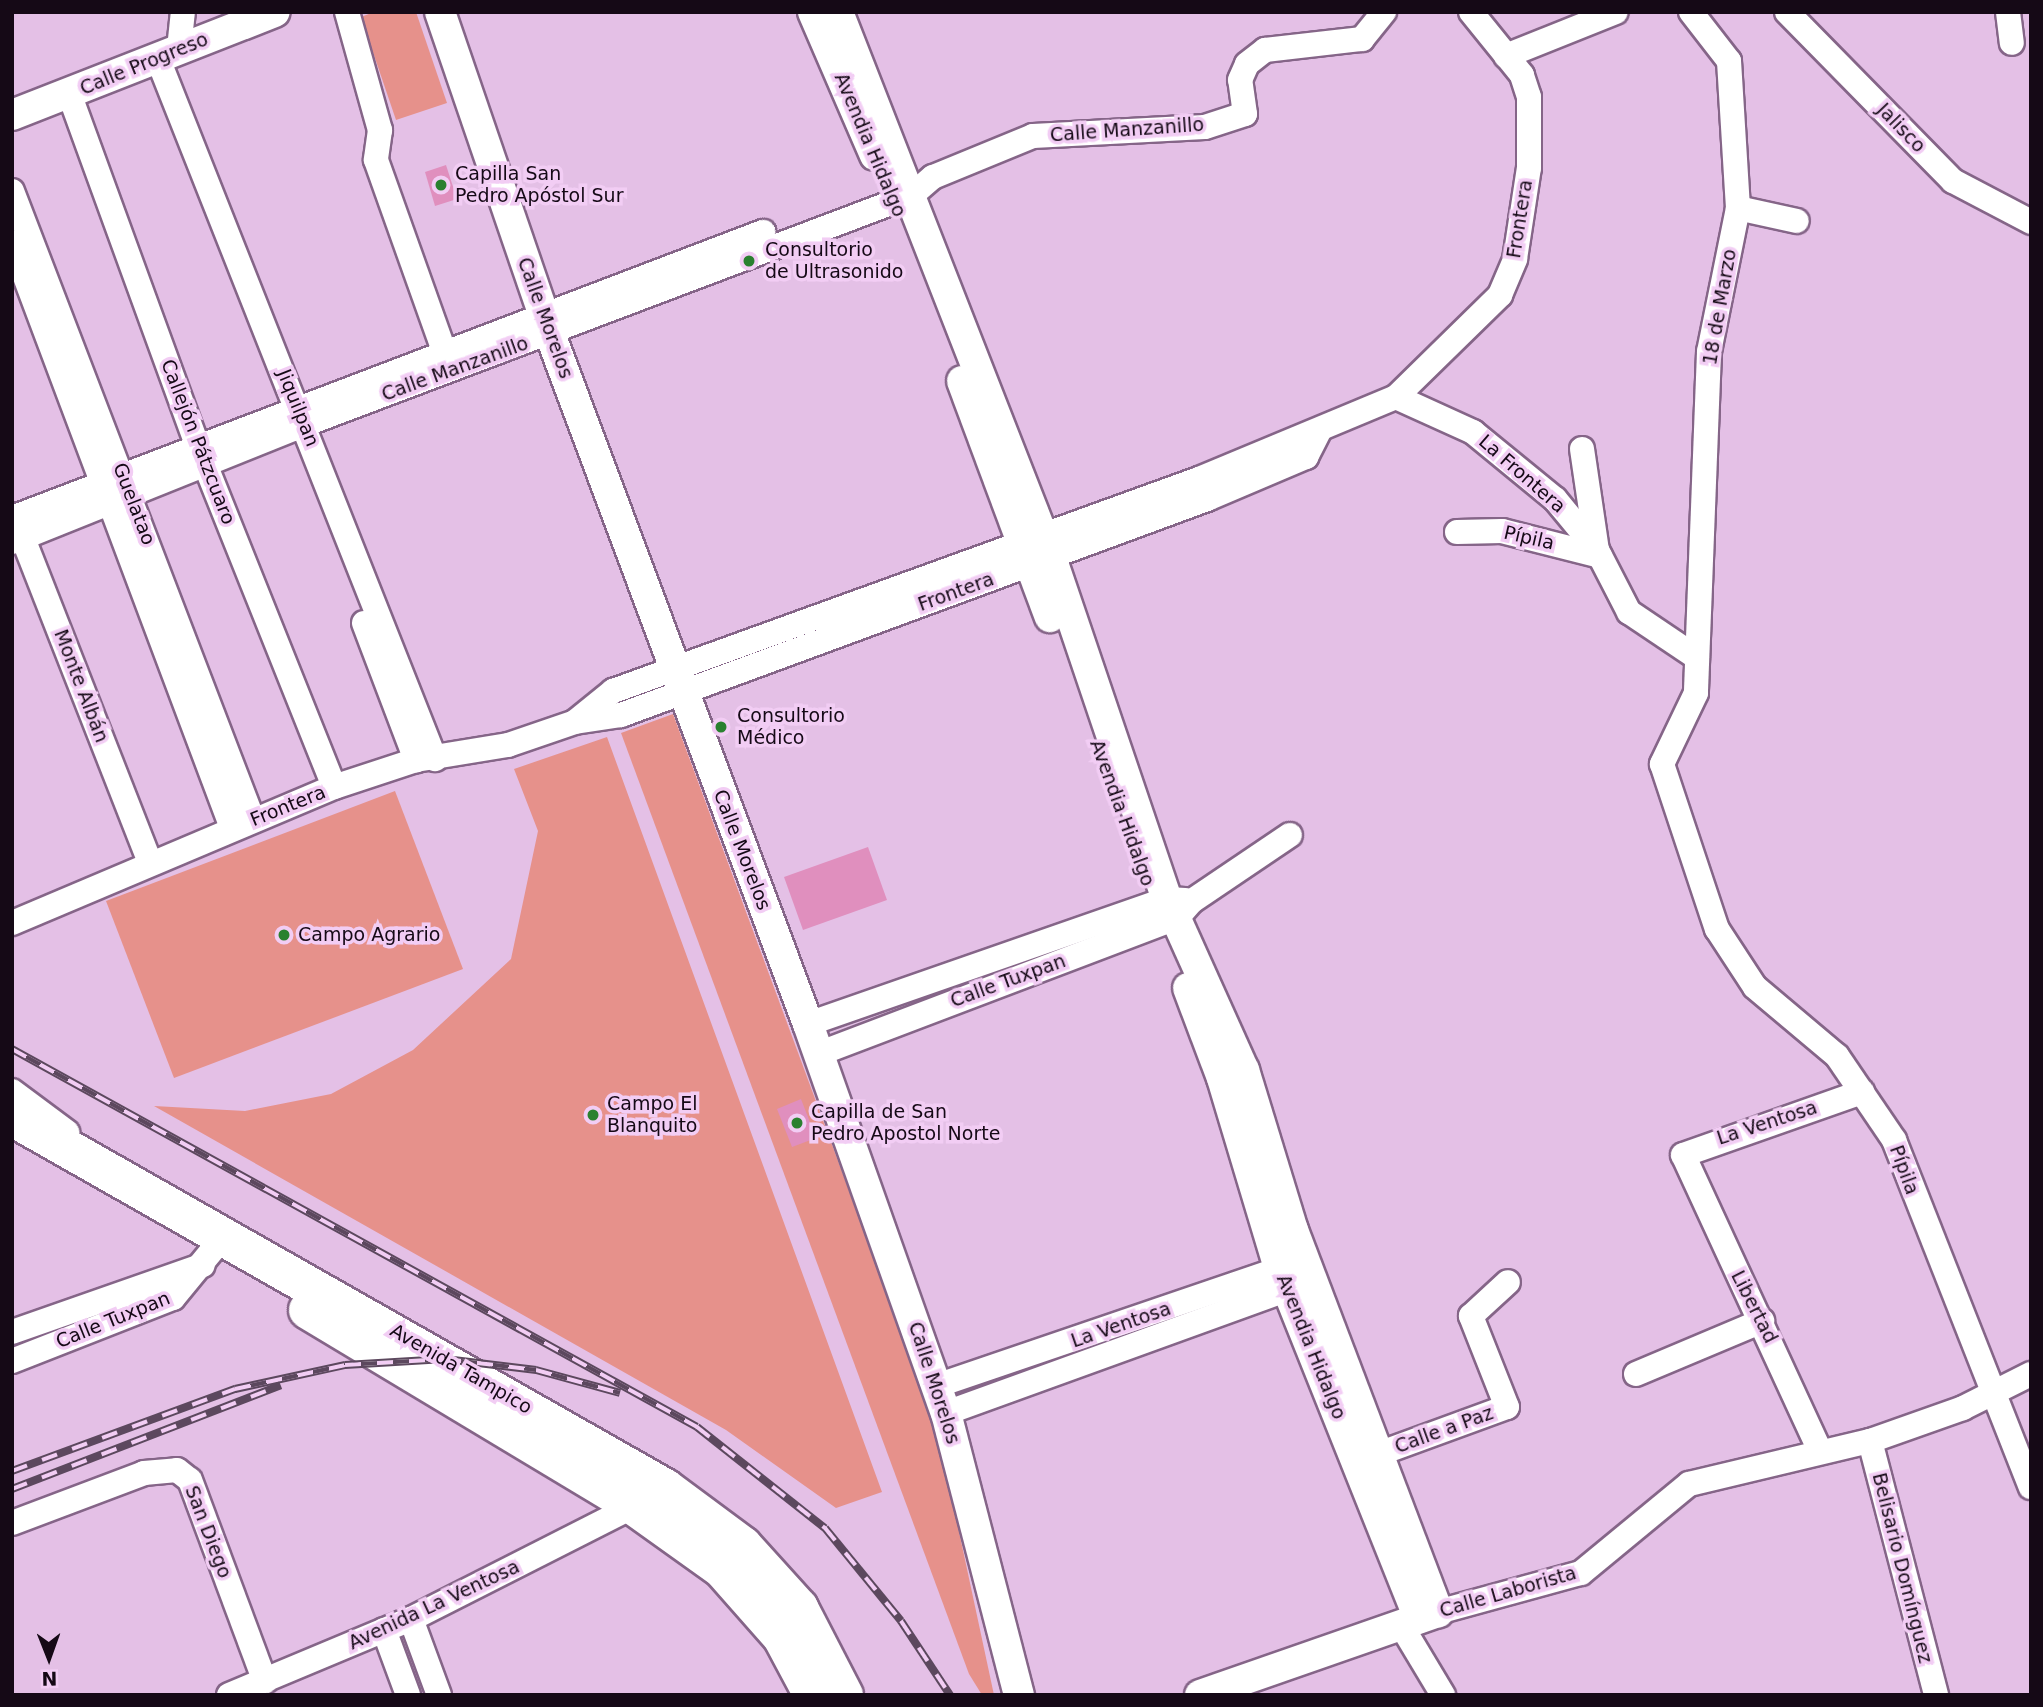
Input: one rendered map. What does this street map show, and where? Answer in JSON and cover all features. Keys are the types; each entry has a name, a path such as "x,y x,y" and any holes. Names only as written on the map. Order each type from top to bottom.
{"main road":[{"name":"Avenida Tampico","path":"12,1117 70,1150 214,1251 634,1506 722,1569 782,1637 813,1695"},
{"name":"Avenida Tampico","path":"12,1139 214,1251 665,1488 743,1546 799,1608 844,1695"}],"street":[{"path":"161,57 183,12"},
{"name":"Calle Progreso","path":"12,116 275,12"},
{"path":"347,12 380,130 376,160 444,351"},
{"name":"Calle Morelos","path":"440,12 546,324 808,1024 941,1399 1019,1695"},
{"name":"Avendia Hidalgo","path":"813,12 907,187"},
{"name":"Avendia Hidalgo","path":"838,12 907,187 1036,550 1171,909 1222,1079 1296,1275 1419,1618"},
{"name":"Calle Manzanillo","path":"15,525 907,187 1032,136 1205,127 1245,114 1240,80 1247,64 1265,50 1362,39 1384,12"},
{"name":"Frontera","path":"12,923 150,862 334,787 426,759 508,745 575,722 613,691 678,680 1036,550 1306,457 1319,432 1395,397 1500,295 1513,268 1529,168 1529,97 1522,75 1471,12"},
{"path":"1506,56 1616,12"},
{"name":"18 de Marzo","path":"1691,12 1729,61 1738,208 1709,352 1696,657 1691,709 1662,764 1717,929 1755,987"},
{"name":"Jalisco","path":"1787,12 1953,181 2031,222"},
{"path":"2008,12 2012,43"},
{"name":"Jiquilpan","path":"161,57 294,418 426,759"},
{"name":"Callejón Pátzcuaro","path":"69,93 201,454 334,787"},
{"name":"Guelatao","path":"12,191 117,488 242,824"},
{"path":"1738,208 1797,220"},
{"name":"Guelatao","path":"12,242 117,488"},
{"name":"Calle Manzanillo","path":"294,418 444,351 546,324"},
{"name":"La Frontera","path":"1395,397 1473,432 1555,499 1599,553"},
{"path":"1582,449 1599,553 1629,612 1696,657"},
{"name":"Monte Albán","path":"15,525 150,862"},
{"name":"Pípila","path":"1457,532 1502,531 1599,553"},
{"name":"Calle Tuxpan","path":"818,1054 1171,909 1290,835"},
{"name":"Calle Tuxpan","path":"808,1024 1171,909"},
{"name":"Pípila","path":"1755,987 1837,1056 1894,1140 1922,1221 1997,1391 2006,1433 2031,1487"},
{"path":"12,1091 66,1130 70,1150"},
{"name":"La Ventosa","path":"1683,1164 1682,1155 1690,1149 1862,1092"},
{"name":"Libertad","path":"1683,1164 1762,1321 1820,1451"},
{"name":"Calle Tuxpan","path":"12,1332 214,1251"},
{"name":"Calle Tuxpan","path":"12,1361 173,1298 214,1251"},
{"name":"Avendia Hidalgo","path":"1296,1275 1381,1453 1419,1618"},
{"name":"La Ventosa","path":"941,1399 1296,1275"},
{"name":"Calle a Paz","path":"1381,1453 1507,1407 1471,1316 1508,1282"},
{"path":"1636,1374 1762,1321"},
{"name":"Calle Laborista","path":"1200,1695 1419,1618 1581,1573 1689,1483 1870,1441 1997,1391 2031,1374"},
{"name":"Belisario Domínguez","path":"1870,1441 1936,1695"},
{"name":"San Diego","path":"12,1523 144,1473 177,1470 190,1480 265,1682"},
{"name":"Avenida La Ventosa","path":"229,1695 411,1619 634,1506"},
{"path":"1419,1618 1443,1695"},
{"path":"411,1619 439,1695"},
{"path":"384,1630 408,1695"}],"shaded area":[{"path":"374,12 416,12 447,103 396,120 361,17"},
{"path":"673,714 937,1429 994,1695 982,1695 969,1674 621,733"},
{"path":"607,737 882,1492 836,1508 726,1430 154,1106 245,1111 331,1094 413,1050 511,959 538,831 514,769"},
{"name":"Campo Agrario","path":"395,791 463,969 174,1078 106,901"}],"building":[{"name":"Capilla San Pedro Apóstol Sur","path":"446,165 457,199 435,206 425,172"},
{"path":"868,847 887,900 803,930 784,877"},
{"name":"Capilla de San Pedro Apostol Norte","path":"801,1099 816,1138 792,1147 777,1109"}],"railway":[{"path":"12,1049 697,1427 825,1528 901,1621 950,1695"},
{"path":"12,1471 235,1389 345,1365 445,1359 536,1370 620,1393"},
{"path":"12,1489 281,1385"}],"place":[{"name":"Capilla San Pedro Apóstol Sur","path":"441,185"},
{"name":"Consultorio de Ultrasonido","path":"749,261"},
{"name":"Consultorio Médico","path":"721,727"},
{"name":"Campo Agrario","path":"284,935"},
{"name":"Campo El Blanquito","path":"593,1115"},
{"name":"Capilla de San Pedro Apostol Norte","path":"797,1123"}]}
